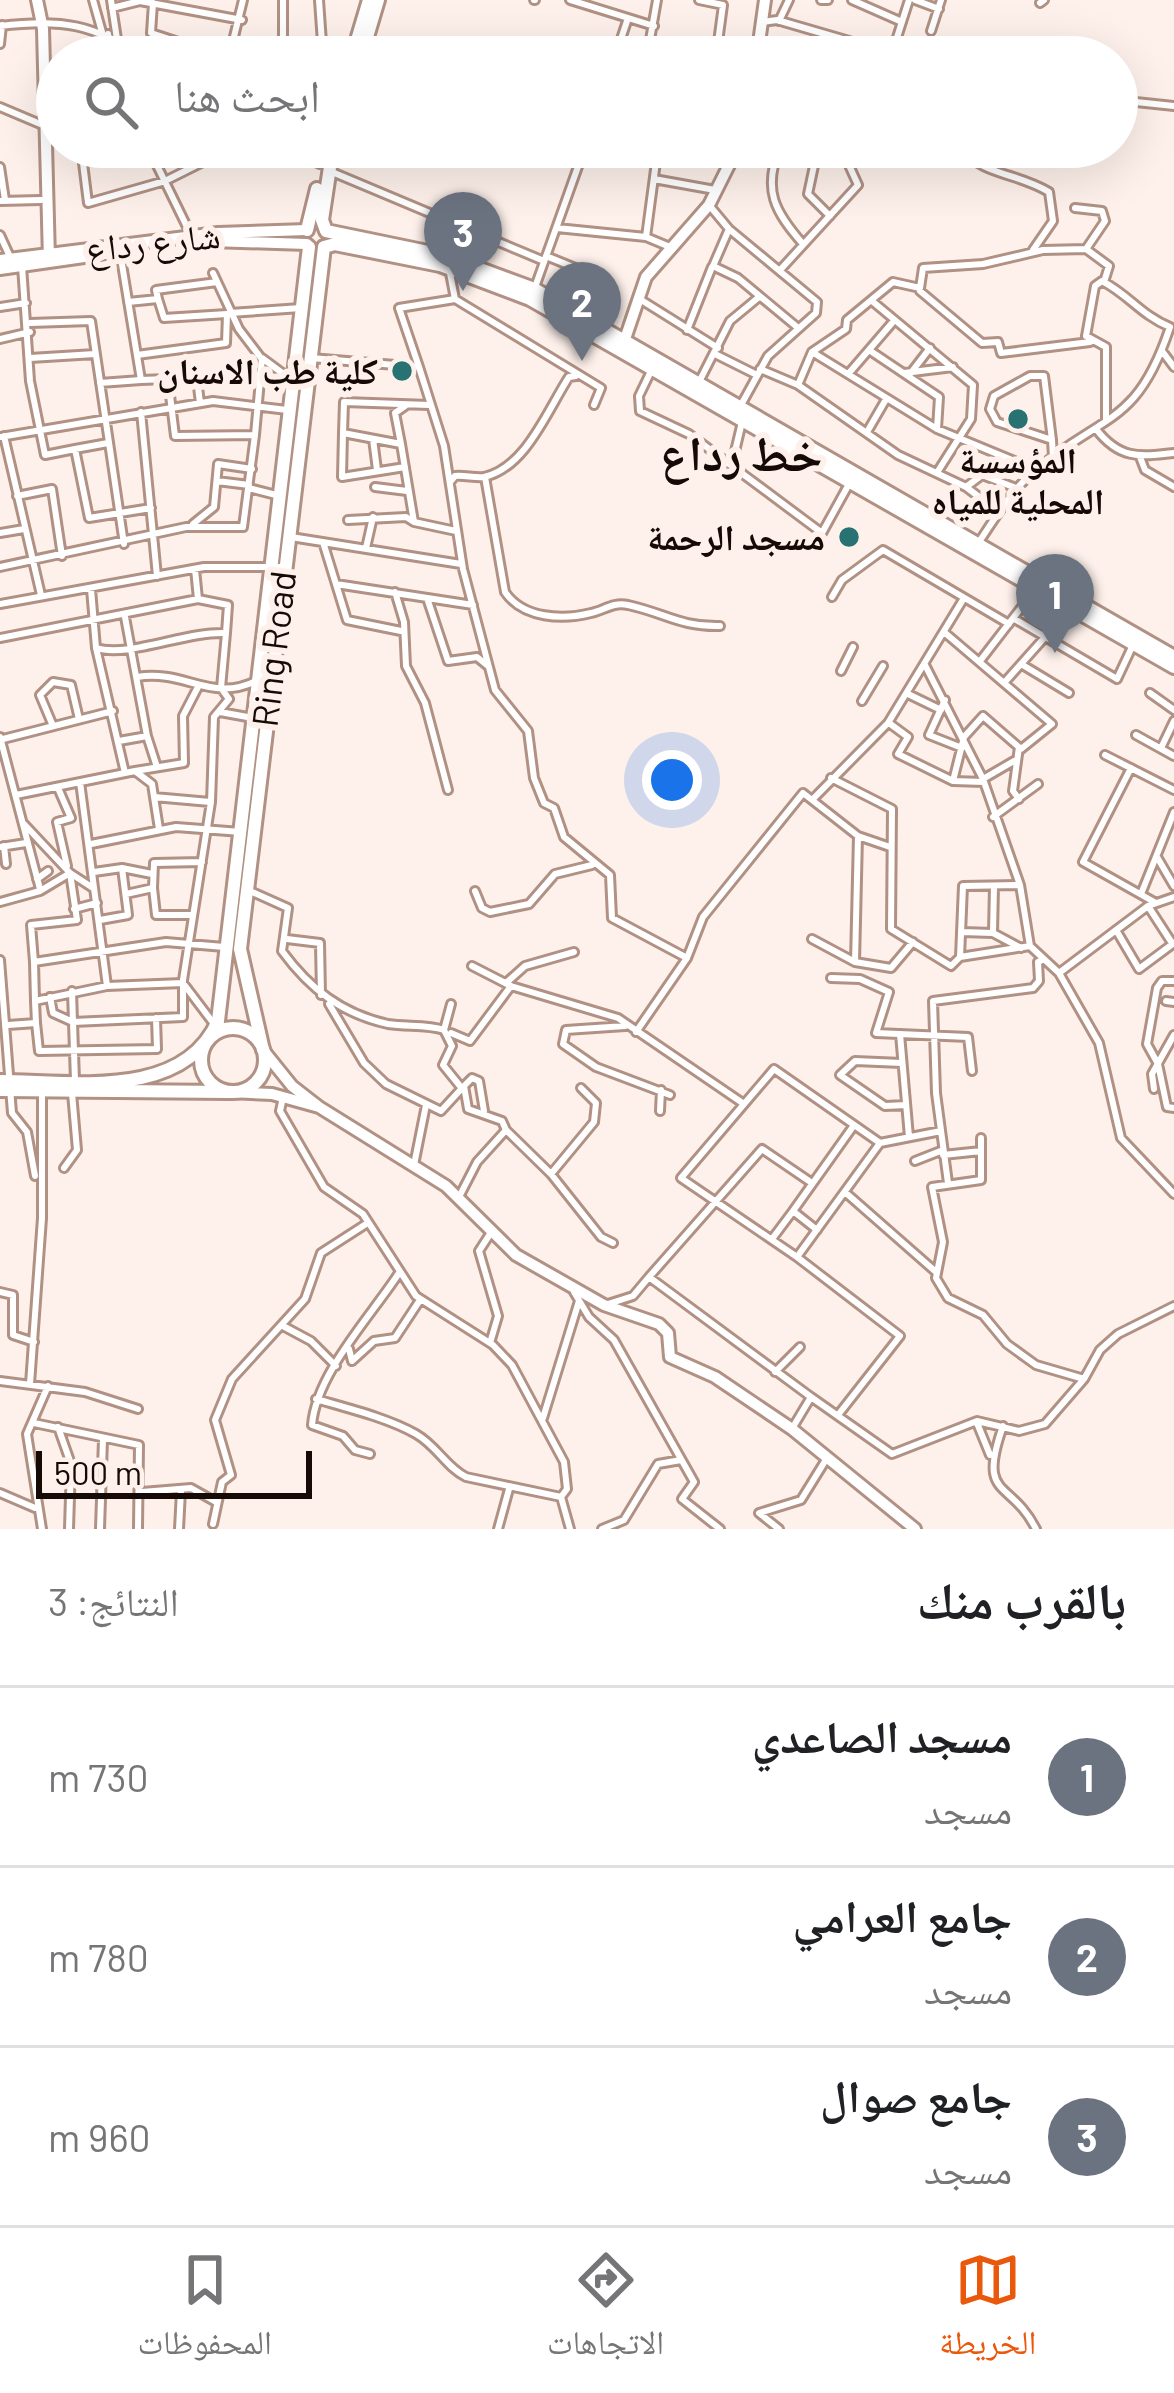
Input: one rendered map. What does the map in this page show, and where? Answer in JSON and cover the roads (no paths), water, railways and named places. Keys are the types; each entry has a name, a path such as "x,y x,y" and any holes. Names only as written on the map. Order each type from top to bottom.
{"main road":[{"path":"361,36 369,0"},
{"path":"364,36 378,0"},
{"name":"Ring Road","path":"213,1032 229,948 261,679 287,536 308,357 312,242 326,231 323,168"},
{"name":"Ring Road","path":"263,1049 241,968 246,891 282,497 292,470 292,411 323,168"},
{"path":"326,231 532,294"},
{"path":"312,242 442,255 625,339 742,412"},
{"path":"586,320 653,366 1174,657"},
{"path":"1015,570 1036,588 1174,667"},
{"path":"6,1086 42,1090 74,1085 157,1076 213,1032 240,1029 263,1049 258,1080 230,1092 74,1085 6,1086"},
{"path":"213,1032 201,1056 205,1076 230,1092"}],"street":[{"path":"37,0 40,36"},
{"path":"93,0 106,36"},
{"path":"235,36 243,0"},
{"path":"283,0 283,36"},
{"path":"319,0 322,36"},
{"path":"570,0 654,26"},
{"path":"652,36 657,0"},
{"path":"699,0 723,2 719,36"},
{"path":"760,36 765,0"},
{"path":"778,20 789,0"},
{"path":"852,0 902,22"},
{"path":"897,36 912,0 940,4 931,32"},
{"path":"153,3 151,33 160,36"},
{"path":"116,36 112,4 186,5 242,20"},
{"path":"622,36 628,18"},
{"path":"762,22 778,20 827,36"},
{"path":"39,21 42,36"},
{"path":"0,44 1,26 39,21 110,36"},
{"path":"1138,102 1174,106"},
{"path":"0,107 36,123"},
{"path":"0,166 3,200 41,200"},
{"path":"43,168 46,258"},
{"path":"46,168 46,258"},
{"path":"84,168 88,203 165,181 191,168"},
{"path":"158,168 191,236"},
{"path":"325,168 605,280 586,320"},
{"path":"532,294 578,168"},
{"path":"646,237 655,168"},
{"path":"625,339 646,277 709,205 729,168"},
{"path":"776,168 770,195 778,217 804,245"},
{"path":"814,168 808,194 830,217"},
{"path":"781,269 858,184 850,168"},
{"path":"981,168 999,177 1026,178 1049,192 1053,221 1031,252"},
{"path":"654,179 719,190"},
{"path":"709,205 729,230 818,302 816,314 796,327 759,372 742,412 732,464"},
{"path":"1076,208 1096,207 1105,221 1086,249"},
{"path":"557,228 646,237 672,247"},
{"path":"687,330 729,230"},
{"path":"0,235 27,303 38,427 45,454 108,443"},
{"name":"شارع رداع","path":"8,264 191,236 312,242"},
{"name":"شارع رداع","path":"46,258 220,240 312,242"},
{"path":"916,290 923,268 1086,249 1108,266 1104,282"},
{"path":"120,252 140,380"},
{"path":"713,266 739,278 796,327"},
{"path":"449,268 455,299"},
{"path":"296,383 248,344 230,313 215,278 156,290 164,318 230,313 304,308"},
{"path":"798,385 812,352 846,328 847,320 893,282 916,290 982,343 998,342 1000,353 1090,342 1106,347 1106,422"},
{"path":"975,547 1016,488 1136,401 1155,371 1172,327 1104,282"},
{"path":"1090,342 1086,336 1095,286 1104,282"},
{"path":"699,382 730,322 759,297"},
{"path":"638,298 666,311 717,351 798,385 999,512"},
{"path":"128,302 158,299"},
{"path":"594,405 601,388 455,299 399,308 443,446 462,565 495,690 528,731 534,778 544,803 554,808 564,837 592,865 610,875 612,918 687,958"},
{"path":"872,301 892,323 973,386 971,419 937,472"},
{"path":"0,307 27,303"},
{"path":"136,355 226,343 230,313"},
{"path":"0,339 30,328 91,321 124,544"},
{"path":"849,374 892,323"},
{"path":"908,374 929,348"},
{"path":"1155,371 1174,368 1162,351"},
{"path":"812,352 937,429 1036,470"},
{"path":"872,352 939,397 937,429"},
{"path":"30,358 94,354"},
{"path":"308,357 419,367"},
{"path":"0,567 124,544 190,526 243,526 262,358"},
{"path":"653,366 639,395 640,411 732,464 822,532 860,482"},
{"path":"908,374 953,368"},
{"path":"200,403 197,379 261,375"},
{"path":"448,484 455,476 485,477 534,439 568,377 579,376"},
{"path":"1052,440 997,422 990,409 994,396 1030,376 1044,376 1052,440 1053,458"},
{"path":"98,383 168,380 175,436 255,435"},
{"path":"379,401 396,418 414,522"},
{"path":"867,432 885,401"},
{"path":"405,467 342,477 344,402 429,405"},
{"path":"41,596 2,437 38,427 200,403 292,411"},
{"path":"396,418 401,407 414,404"},
{"path":"141,411 157,576"},
{"path":"1096,429 1114,452 1140,457 1174,453"},
{"path":"343,433 401,444"},
{"path":"373,439 376,472"},
{"path":"75,449 89,518 151,508"},
{"path":"1140,457 1144,470 1174,487"},
{"path":"190,526 214,507 218,464 251,469"},
{"path":"292,470 310,470"},
{"path":"966,487 982,475 1016,488"},
{"path":"485,477 505,592 525,611 543,617 587,614 620,604 688,627 720,626"},
{"path":"217,481 282,497"},
{"path":"375,487 409,492"},
{"path":"17,496 52,490 62,556"},
{"path":"366,549 373,517"},
{"path":"348,520 406,517 456,531"},
{"path":"0,533 24,529"},
{"path":"287,536 462,565"},
{"path":"322,542 351,622 401,631"},
{"path":"832,597 842,580 883,550 1117,679 1133,644"},
{"path":"0,604 195,569 279,567"},
{"path":"195,569 198,599"},
{"path":"336,584 472,605"},
{"path":"979,662 1036,588"},
{"path":"91,589 96,648 119,741 130,772 152,784"},
{"path":"395,592 404,622 406,666 425,703 448,790"},
{"path":"427,598 448,662 477,657 491,669"},
{"path":"812,800 888,723 964,598"},
{"path":"0,638 95,623 198,599 227,605 221,688 229,699 214,717 211,802 183,983 183,1017 73,1022 53,1013 50,997"},
{"path":"125,616 154,768 159,830"},
{"path":"96,648 196,632 226,633"},
{"path":"944,632 1052,724 1019,747 1013,791 1019,799"},
{"path":"1004,683 1045,637"},
{"path":"841,671 853,647"},
{"path":"925,664 983,780 1020,885 1026,947"},
{"path":"1021,664 1069,693"},
{"path":"862,701 883,666"},
{"path":"137,677 167,673 221,688 242,688 261,679"},
{"path":"53,727 40,695 53,682 71,685 80,719"},
{"path":"16,795 184,763 188,745 183,716 199,685"},
{"path":"1150,693 1174,710"},
{"path":"908,694 941,710"},
{"path":"946,699 928,735 962,748"},
{"path":"40,891 1,738 113,711"},
{"path":"219,711 257,718"},
{"path":"953,781 964,737 983,716 1019,747"},
{"path":"1161,748 1174,721"},
{"path":"888,723 908,737 898,754 953,781 983,780 1014,761"},
{"path":"1136,735 1174,756"},
{"path":"119,741 147,736"},
{"path":"1105,755 1174,790"},
{"path":"1116,930 1139,969 1173,944 1152,904 1083,862 1131,768"},
{"path":"831,778 892,808 891,929 951,965 960,957 1026,947"},
{"path":"80,782 107,986"},
{"path":"993,817 1038,784"},
{"path":"58,788 71,818"},
{"path":"632,1029 687,958 703,917 802,793 858,836 890,847"},
{"path":"154,797 211,802"},
{"path":"1141,894 1174,812"},
{"path":"86,819 57,822 77,920 31,925 38,1051 158,1049 156,1018"},
{"path":"22,821 94,890"},
{"path":"91,844 159,830 244,832"},
{"path":"855,962 858,836"},
{"path":"47,845 61,839"},
{"path":"6,864 2,847 27,843"},
{"path":"1157,857 1174,886"},
{"path":"94,872 122,868 153,872 202,862"},
{"path":"475,891 482,908 494,912 529,904 555,874 592,865"},
{"path":"100,920 132,917 122,868"},
{"path":"37,879 48,871"},
{"path":"0,902 40,891 69,871"},
{"path":"153,872 156,915 193,915"},
{"path":"960,957 963,886 1020,885"},
{"path":"993,933 994,886"},
{"path":"126,894 153,889"},
{"path":"246,891 288,908 282,951 336,1012 364,1063 386,1084 440,1111 472,1078 479,1081 484,1112"},
{"path":"1059,973 1152,904 1174,897"},
{"path":"74,909 97,903"},
{"path":"962,932 993,933 1026,947 1059,973 1099,1043 1121,1138 1174,1194"},
{"path":"287,939 322,947 321,995"},
{"path":"812,939 855,962 891,968 913,942"},
{"path":"34,962 189,943 229,948"},
{"path":"321,995 344,1011 470,1041 525,966 574,952"},
{"path":"948,1183 933,1001 1033,988 1040,981 1038,962 1044,959"},
{"path":"1,966 8,1025 6,1086 12,1113 27,1132 42,1218 29,1384"},
{"path":"472,966 509,985 561,997 632,1029 744,1104"},
{"path":"831,978 860,979 889,992 876,1033 968,1037 972,1071"},
{"path":"1174,981 1162,981 1157,988 1147,1044 1169,1092 1167,1107 1174,1108"},
{"path":"35,1001 107,986 183,983"},
{"path":"183,983 213,1032"},
{"path":"64,1168 77,1150 72,991"},
{"path":"451,1004 446,1032 452,1046 443,1064 462,1086 468,1108 502,1121 601,1238 613,1243"},
{"path":"8,1025 36,1023"},
{"path":"632,1029 566,1030 563,1044 596,1067 670,1095"},
{"path":"900,1034 909,1137"},
{"path":"1154,1089 1152,1074 1174,1035"},
{"path":"263,1049 292,1086 459,1197 515,1255 604,1305 659,1324 668,1334 670,1357 715,1377 792,1429 915,1529"},
{"path":"902,1063 855,1061 840,1075 884,1106 906,1105"},
{"path":"838,1415 900,1336 797,1257 681,1178 775,1069 852,1128 880,1143 941,1131"},
{"path":"551,1174 594,1122 596,1103 581,1088"},
{"path":"39,1191 42,1090"},
{"path":"661,1090 661,1111"},
{"path":"230,1092 284,1097 320,1107"},
{"path":"284,1097 280,1111 325,1187 363,1214 420,1299 490,1343 521,1378 565,1462 567,1489 561,1498"},
{"path":"413,1168 426,1105"},
{"path":"772,1239 809,1181 852,1128"},
{"path":"459,1197 477,1162 506,1130"},
{"path":"935,1272 943,1242 930,1196 932,1187 981,1180 981,1138"},
{"path":"797,1257 880,1143"},
{"path":"604,1305 633,1296 762,1149 809,1181"},
{"path":"914,1161 943,1152 981,1151"},
{"path":"846,1192 935,1272 948,1298 982,1315 1007,1344 1036,1365 1084,1378"},
{"path":"793,1211 818,1230"},
{"path":"213,1524 216,1502 231,1475 216,1417 232,1379 314,1285 321,1253 366,1224"},
{"path":"490,1343 498,1316 479,1251 492,1231"},
{"path":"370,1454 355,1450 344,1436 312,1425 316,1400 400,1273"},
{"path":"650,1276 892,1454 976,1421 1019,1431 1045,1424 1084,1378 1100,1350 1118,1334 1174,1306"},
{"path":"569,1284 614,1340 694,1481 682,1499 720,1529"},
{"path":"2,1290 14,1303 32,1305"},
{"path":"349,1349 352,1361 374,1341 395,1338 420,1299"},
{"path":"547,1432 542,1410 579,1301"},
{"path":"14,1303 13,1335 34,1342"},
{"path":"283,1326 311,1341 336,1366"},
{"path":"776,1372 800,1347"},
{"path":"0,1381 138,1409"},
{"path":"42,1529 27,1434 48,1390"},
{"path":"792,1429 811,1396"},
{"path":"316,1400 412,1431 443,1451 453,1470 509,1489 561,1498"},
{"path":"976,1421 998,1489 1022,1508 1036,1529"},
{"path":"34,1423 139,1444 138,1529"},
{"path":"992,1459 1004,1426"},
{"path":"58,1427 70,1464 68,1529"},
{"path":"100,1529 103,1439"},
{"path":"779,1529 759,1513 801,1500 827,1458"},
{"path":"602,1529 624,1520 658,1464 681,1460"},
{"path":"178,1529 181,1489"},
{"path":"142,1492 194,1489 216,1502"},
{"path":"498,1529 509,1489"},
{"path":"4,1494 34,1494"},
{"path":"4,1494 38,1509"},
{"path":"561,1498 571,1529"}],"place":[{"name":"جامع صوال","path":"463,291"},
{"name":"جامع العرامي","path":"582,361"},
{"name":"كلية طب الاسنان","path":"402,371"},
{"name":"المؤسسة المحلية للمياه","path":"1018,419"},
{"name":"مسجد الرحمة","path":"849,537"},
{"name":"مسجد الصاعدي","path":"1055,653"}],"district":[{"name":"خط رداع","path":"741,454"}]}
